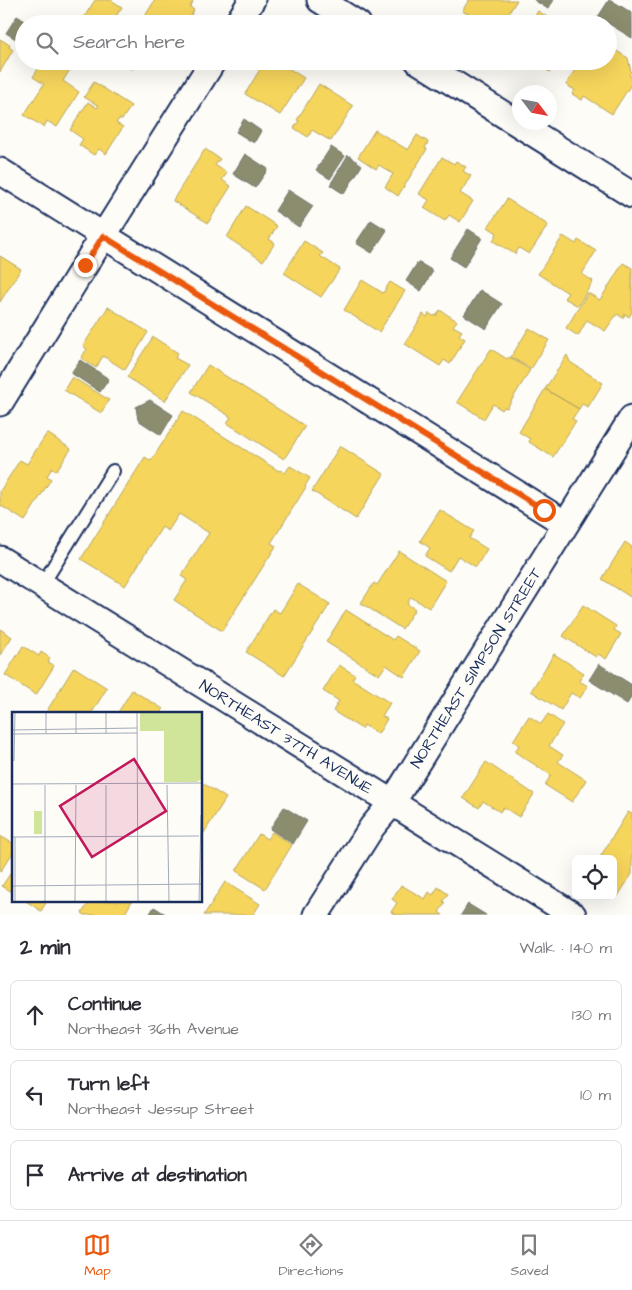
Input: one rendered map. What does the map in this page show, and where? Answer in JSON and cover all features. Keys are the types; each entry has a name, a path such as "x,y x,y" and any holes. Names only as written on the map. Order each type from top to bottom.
{"street":[{"path":"243,15 252,0"},
{"path":"320,0 344,15"},
{"path":"0,403 208,70"},
{"path":"432,70 632,195"},
{"path":"0,171 566,524"},
{"name":"NORTHEAST SIMPSON STREET","path":"316,915 372,827 392,802 632,418"},
{"name":"NORTHEAST 37TH AVENUE","path":"0,558 573,915"}],"lane":[{"path":"42,585 113,470"}],"building: Homes":[{"path":"95,0 111,0 122,7 117,15 85,15"},
{"path":"155,0 190,0 193,2 190,7 194,10 191,15 146,15"},
{"path":"469,0 517,0 508,15 470,15 462,11"},
{"path":"538,11 544,15 536,15"},
{"path":"0,39 10,45 9,47 13,50 0,72"},
{"path":"617,51 628,58 631,72 629,75 632,77 632,83 612,114 584,96 582,100 572,94 575,90 566,85 575,70 617,70"},
{"path":"37,70 69,71 63,81 79,92 57,127 47,121 44,127 24,115 44,84 33,77"},
{"path":"260,70 291,70 304,78 280,115 245,94"},
{"path":"94,82 131,106 122,120 119,119 116,123 123,127 106,154 99,149 94,155 79,145 83,139 70,130 88,102 97,108 99,106 84,97"},
{"path":"319,84 353,106 331,141 312,130 308,137 294,128"},
{"path":"375,130 408,150 417,135 428,142 425,148 427,149 398,196 385,187 393,174 379,165 376,169 358,157"},
{"path":"205,149 220,159 215,165 227,173 222,180 231,186 208,223 173,201"},
{"path":"442,157 454,164 456,161 466,167 463,171 471,176 460,193 473,201 460,222 449,215 445,221 424,208 429,200 419,194"},
{"path":"507,199 548,225 529,254 519,248 515,254 493,241 497,233 488,227"},
{"path":"246,206 277,226 269,239 275,243 263,261 227,237"},
{"path":"563,236 576,244 578,240 596,251 582,274 593,281 578,306 564,298 568,293 538,274"},
{"path":"304,241 323,253 320,256 340,269 321,297 284,273"},
{"path":"0,256 21,269 0,302"},
{"path":"623,263 632,268 632,312 629,317 625,314 623,318 617,314 605,331 587,320 578,336 566,328 588,293 600,300"},
{"path":"362,280 383,293 390,282 405,291 379,332 344,310"},
{"path":"108,307 148,332 125,370 103,356 96,368 81,358 87,349 83,346"},
{"path":"440,310 457,321 453,326 462,331 459,335 465,339 450,364 444,360 440,366 405,344 423,314 427,317 429,313 433,316 437,315"},
{"path":"529,328 549,340 531,369 511,357"},
{"path":"153,337 178,353 175,358 188,365 165,401 127,377"},
{"path":"491,349 530,370 507,408 504,407 502,410 493,404 484,419 457,402"},
{"path":"567,355 570,362 603,383 588,407 582,404 579,409 545,389"},
{"path":"208,365 305,426 284,459 227,423 231,417 191,392"},
{"path":"72,377 109,400 101,413 64,390"},
{"path":"545,389 579,409 572,419 576,421 553,457 529,442 530,439 519,432"},
{"path":"183,411 279,471 285,473 290,466 310,478 271,543 276,546 222,631 174,600 187,580 181,576 209,533 179,514 168,531 162,527 125,586 81,559 145,457 151,461"},
{"path":"47,433 71,449 56,471 52,468 47,476 51,479 25,521 0,505 0,491 20,460 27,464"},
{"path":"340,446 384,474 356,519 312,491"},
{"path":"440,510 474,531 469,538 487,549 476,567 458,556 449,571 425,556 430,548 420,541"},
{"path":"625,542 632,547 632,598 602,579"},
{"path":"399,551 446,581 429,608 411,597 407,604 415,609 402,629 361,603 374,583 377,585"},
{"path":"298,584 330,604 284,676 246,652 273,609 280,613"},
{"path":"583,605 616,626 614,630 621,634 606,659 598,654 596,657 563,636"},
{"path":"346,610 393,640 396,636 420,651 404,677 386,665 379,675 326,642"},
{"path":"0,629 12,637 0,655"},
{"path":"23,646 39,656 41,652 50,658 48,662 54,666 36,695 5,675"},
{"path":"554,654 584,673 579,681 588,686 580,698 571,693 561,710 531,691"},
{"path":"339,665 355,675 352,679 390,703 382,716 387,719 378,734 364,725 362,729 333,711 339,701 323,691"},
{"path":"74,667 107,688 92,712 46,712"},
{"path":"132,690 163,709 161,712 118,712"},
{"path":"548,714 563,724 549,746 563,755 558,762 586,780 572,802 545,785 551,775 515,752 519,745 513,741 529,716 541,724"},
{"path":"486,762 534,794 519,817 503,807 500,812 483,801 479,808 463,798"},
{"path":"202,783 226,798 204,833 202,832"},
{"path":"628,812 632,814 632,874 618,896 617,855 601,855"},
{"path":"272,832 292,845 265,889 236,871 259,834 267,839"},
{"path":"0,836 12,843 12,854 0,872"},
{"path":"12,871 12,892 2,886"},
{"path":"225,882 260,904 253,915 204,915"},
{"path":"401,885 425,899 429,892 433,895 438,887 448,894 439,912 443,915 397,915 391,912 397,903 392,899"},
{"path":"28,902 46,902 41,911"},
{"path":"89,902 131,902 124,915 85,915 82,913"}],"building: Industry":[{"path":"534,0 554,0 548,9"},
{"path":"609,0 632,13 632,38 617,29 617,15 599,15"},
{"path":"15,19 15,38 6,33"},
{"path":"244,119 261,131 254,143 236,132"},
{"path":"331,147 345,156 330,179 316,170"},
{"path":"245,154 268,169 255,188 233,174"},
{"path":"348,155 362,165 344,194 330,185"},
{"path":"288,190 313,206 299,227 275,211"},
{"path":"371,220 387,230 372,253 356,243"},
{"path":"468,229 482,238 464,267 450,258"},
{"path":"418,262 433,271 421,291 406,281"},
{"path":"480,290 502,304 486,329 464,315"},
{"path":"80,360 109,379 100,392 71,373"},
{"path":"150,400 173,415 161,435 138,420 136,407"},
{"path":"599,664 632,685 632,696 627,704 589,680"},
{"path":"284,807 307,821 293,844 270,829"},
{"path":"468,904 486,915 461,915"},
{"path":"154,907 167,915 149,915"}],"route":[{"path":"85,265 103,236 544,510"}]}
